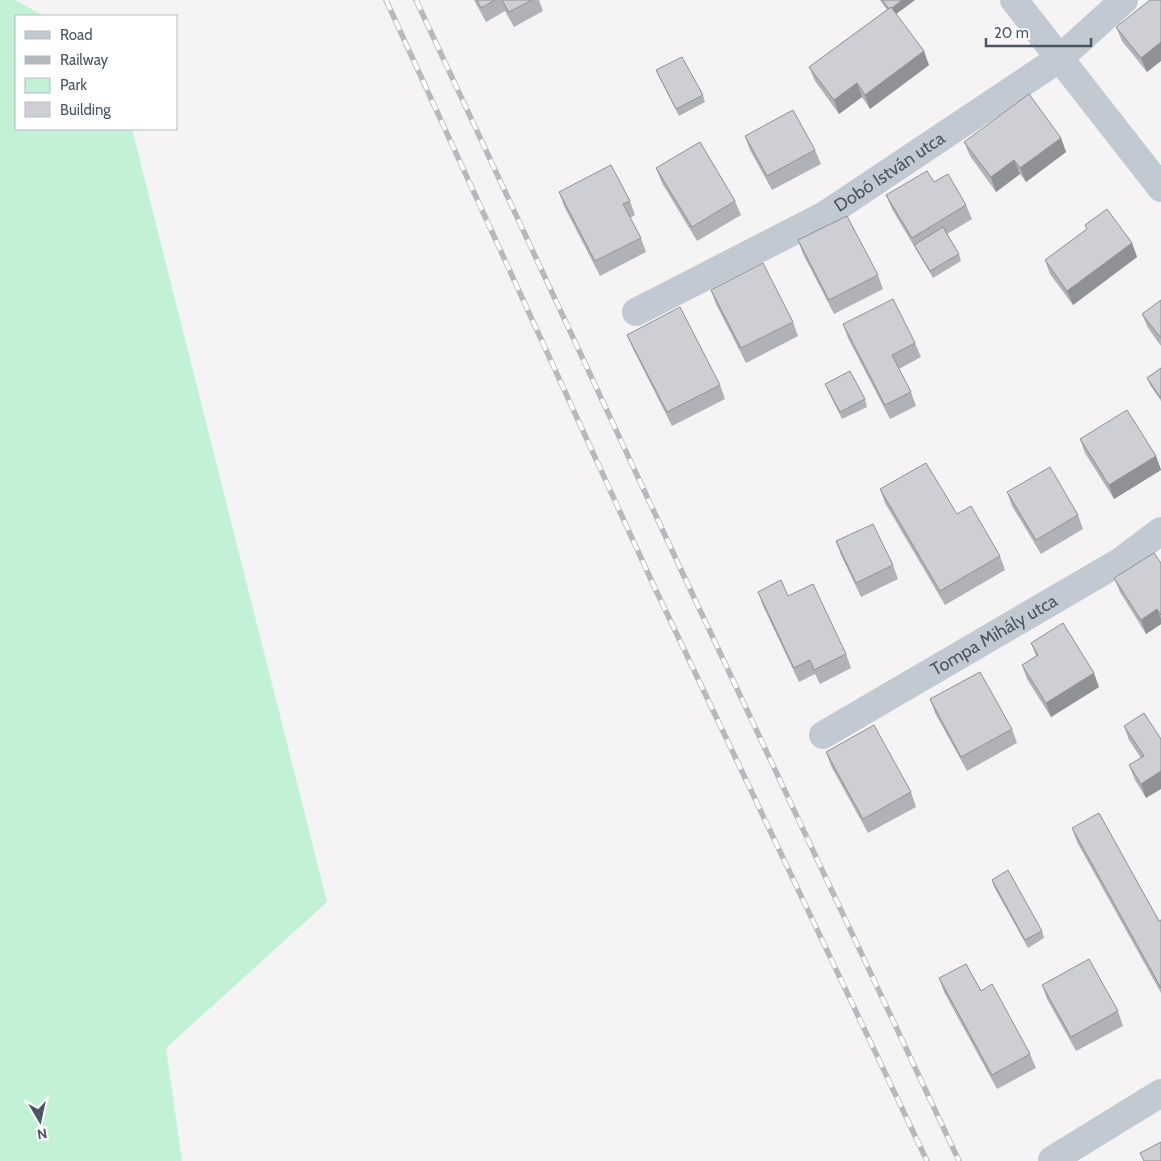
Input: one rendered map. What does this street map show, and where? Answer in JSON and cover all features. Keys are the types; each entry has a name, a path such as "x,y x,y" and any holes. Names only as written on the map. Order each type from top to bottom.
{"street":[{"path":"1014,0 1161,188"},
{"name":"Dobó István utca","path":"636,312 825,215 1060,58 1124,0"},
{"name":"Tompa Mihály utca","path":"823,735 1121,561 1161,531"},
{"path":"1052,1160 1161,1093"}],"green space":[{"path":"0,0 15,0 42,15 15,15 15,130 132,130 327,902 166,1048 182,1161 0,1161"}],"building":[{"path":"477,0 495,0 481,8"},
{"path":"502,0 532,0 509,12"},
{"path":"882,0 902,0 889,9"},
{"path":"1150,0 1161,0 1161,42 1141,58 1116,27"},
{"path":"891,7 924,51 865,95 857,83 834,100 809,67"},
{"path":"682,57 703,95 676,109 656,70"},
{"path":"1029,94 1061,138 1020,168 1014,160 991,177 964,142"},
{"path":"793,110 815,150 767,176 745,136"},
{"path":"700,142 735,201 692,227 656,168"},
{"path":"611,165 630,201 623,204 641,238 595,261 559,192"},
{"path":"927,171 934,182 948,174 966,205 912,238 886,195"},
{"path":"1107,209 1132,243 1067,291 1045,260 1087,229 1085,225"},
{"path":"847,216 878,275 829,300 798,240"},
{"path":"943,227 959,254 930,271 914,245"},
{"path":"763,263 793,322 741,348 711,290"},
{"path":"893,299 915,343 892,355 911,392 885,405 843,324"},
{"path":"1161,300 1161,338 1142,314"},
{"path":"680,307 720,385 667,412 627,335"},
{"path":"1161,368 1161,398 1147,378"},
{"path":"850,371 865,399 840,412 825,384"},
{"path":"1127,410 1156,456 1109,485 1080,439"},
{"path":"926,463 957,514 971,506 1000,556 940,591 880,489"},
{"path":"1050,467 1078,515 1036,540 1007,492"},
{"path":"873,524 893,565 856,583 836,541"},
{"path":"1154,553 1161,563 1161,615 1157,609 1141,620 1114,578"},
{"path":"781,580 788,596 813,584 846,654 814,670 810,660 794,668 758,592"},
{"path":"1063,623 1094,673 1046,703 1022,665 1038,655 1031,643"},
{"path":"980,672 1012,729 961,757 930,699"},
{"path":"1144,713 1161,739 1161,771 1141,784 1129,765 1144,756 1124,726"},
{"path":"874,725 911,792 863,819 826,752"},
{"path":"1099,813 1159,921 1161,920 1161,988 1072,828"},
{"path":"1008,870 1042,931 1025,940 992,880"},
{"path":"1089,959 1118,1011 1071,1037 1042,985"},
{"path":"966,964 981,991 992,984 1030,1054 992,1075 939,978"},
{"path":"1161,1142 1161,1161 1144,1161 1140,1153"}],"railway":[{"path":"386,0 653,584 927,1161"},
{"path":"416,0 959,1161"}]}
